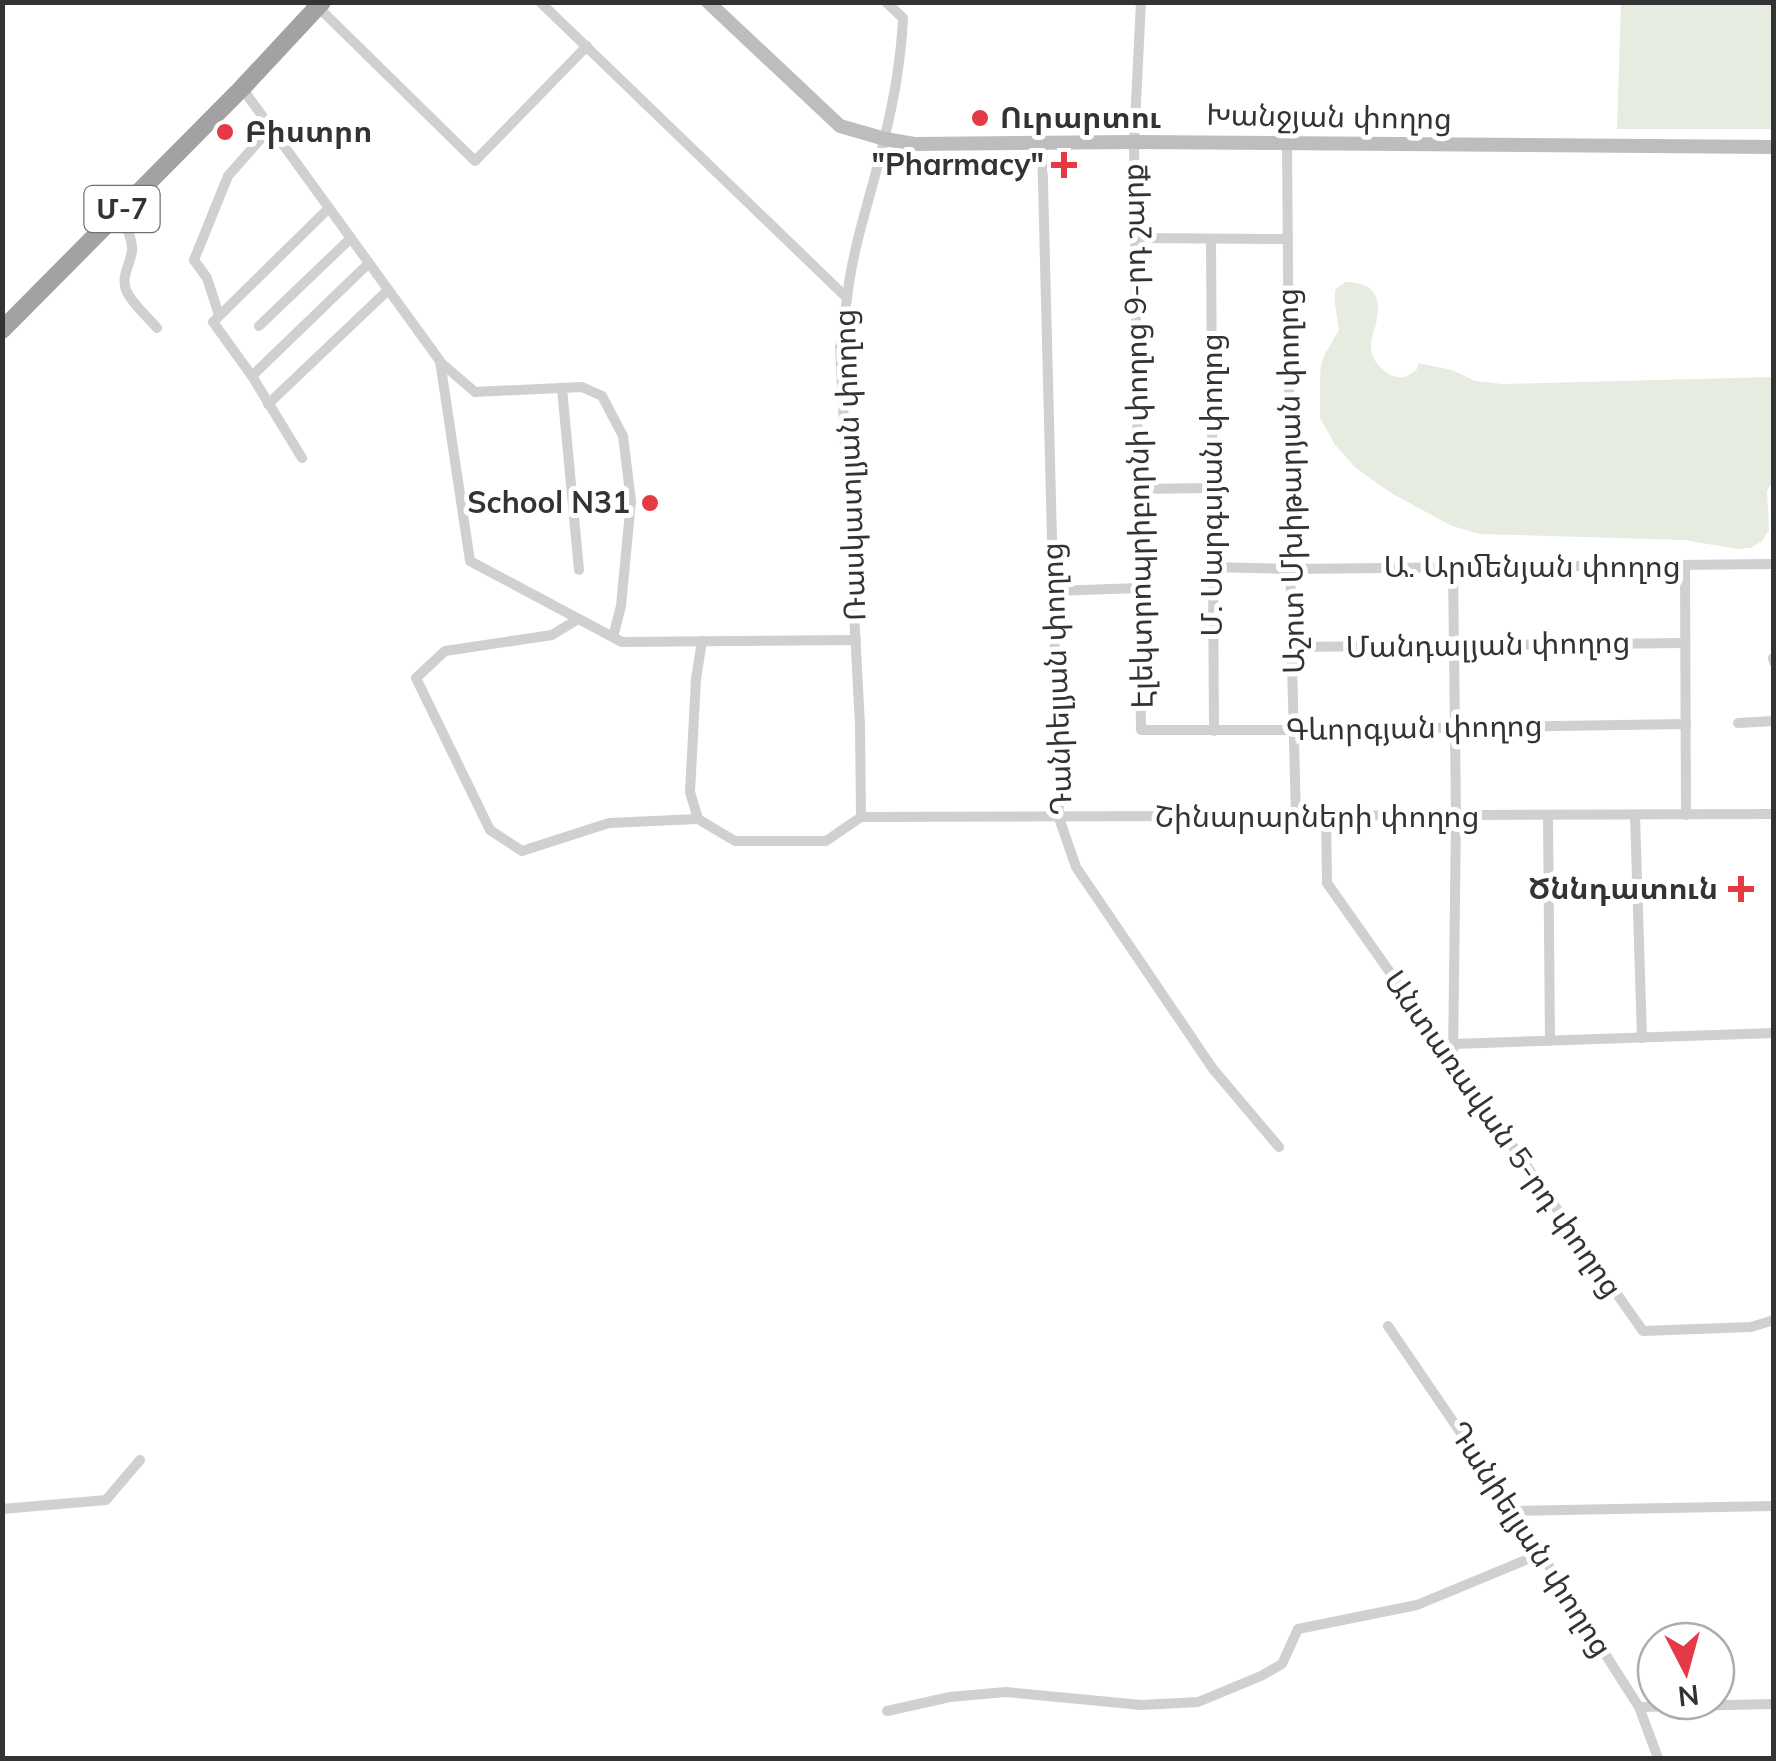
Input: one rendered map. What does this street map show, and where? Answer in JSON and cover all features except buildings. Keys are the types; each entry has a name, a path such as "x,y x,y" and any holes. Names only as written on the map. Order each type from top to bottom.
{"highway":[{"name":"Մ-7","path":"2,330 320,5"}],"main road":[{"name":"Խանջյան փողոց","path":"708,2 840,126 914,144 1774,147"}],"street":[{"name":"Ռասկատլյան փողոց","path":"540,2 847,298 840,348 860,725 861,817"},
{"path":"847,298 850,271 885,139 900,64 903,18 886,2"},
{"name":"Էլեկտրոպրիբորնի փողոց 9-րդ շարք","path":"1141,2 1134,142 1142,730"},
{"path":"320,5 475,161 587,46"},
{"path":"242,88 440,361 475,392 582,387 602,396 623,436 631,502 613,637"},
{"path":"218,315 206,278 194,260 228,176 271,127"},
{"name":"Դանիելյան փողոց","path":"1042,143 1059,818 1076,867 1213,1069 1279,1146"},
{"name":"Աշոտ Մխիթարյան փողոց","path":"1287,144 1296,817"},
{"path":"302,458 252,376 213,322 330,208"},
{"path":"119,212 132,252 124,286 157,328"},
{"path":"259,326 351,238"},
{"path":"1135,238 1288,240"},
{"name":"Մ. Սարգսյան փողոց","path":"1211,239 1214,731"},
{"path":"252,376 369,263"},
{"path":"268,404 388,290"},
{"path":"440,361 470,561 622,642 856,640"},
{"path":"562,388 578,570"},
{"path":"1138,489 1212,488"},
{"name":"Ա. Արմենյան փողոց","path":"1213,567 1774,564"},
{"path":"1453,566 1453,1062"},
{"path":"1684,566 1686,815"},
{"path":"1053,591 1140,588"},
{"path":"578,619 552,635 445,650 416,678 490,830 522,851 609,823 698,819 735,840 826,842 861,817"},
{"path":"698,819 690,792 702,641"},
{"name":"Մանդալյան փողոց","path":"1292,646 1685,643"},
{"path":"1738,723 1774,721"},
{"name":"Գևորգյան փողոց","path":"1142,730 1686,724"},
{"name":"Շինարարների փողոց","path":"861,817 1774,814"},
{"path":"1635,815 1642,1038"},
{"path":"1548,816 1550,1041"},
{"name":"Անտառավան 5-րդ փողոց","path":"1326,817 1327,883 1643,1331 1752,1326 1774,1320"},
{"path":"1453,1044 1774,1032"},
{"name":"Դանիելյան փողոց","path":"1388,1326 1514,1511 1636,1702"},
{"path":"2,1508 106,1500 140,1460"},
{"path":"1514,1511 1774,1506"},
{"path":"886,1711 950,1697 1006,1692 1141,1705 1198,1702 1282,1664 1298,1630 1417,1604 1540,1554"},
{"path":"1736,1705 1774,1704"},
{"name":"Դանիելյան փողոց","path":"1644,1721 1658,1758"}],"shaded area":[{"path":"1621,3 1773,3 1773,129 1617,129"},
{"path":"1345,282 1363,285 1374,293 1378,314 1372,353 1382,369 1393,376 1411,374 1418,363 1452,370 1475,381 1502,384 1773,377 1774,479 1767,491 1769,530 1751,548 1737,549 1684,540 1480,534 1452,526 1391,493 1356,468 1335,445 1320,418 1321,364 1339,330 1335,290"}],"place":[{"name":"Ուրարտու","path":"980,118"},
{"name":"Բիստրո","path":"225,132"},
{"name":"\"Pharmacy\"","path":"1064,165"},
{"name":"School N31","path":"650,503"},
{"name":"Ծննդատուն","path":"1741,889"}]}
